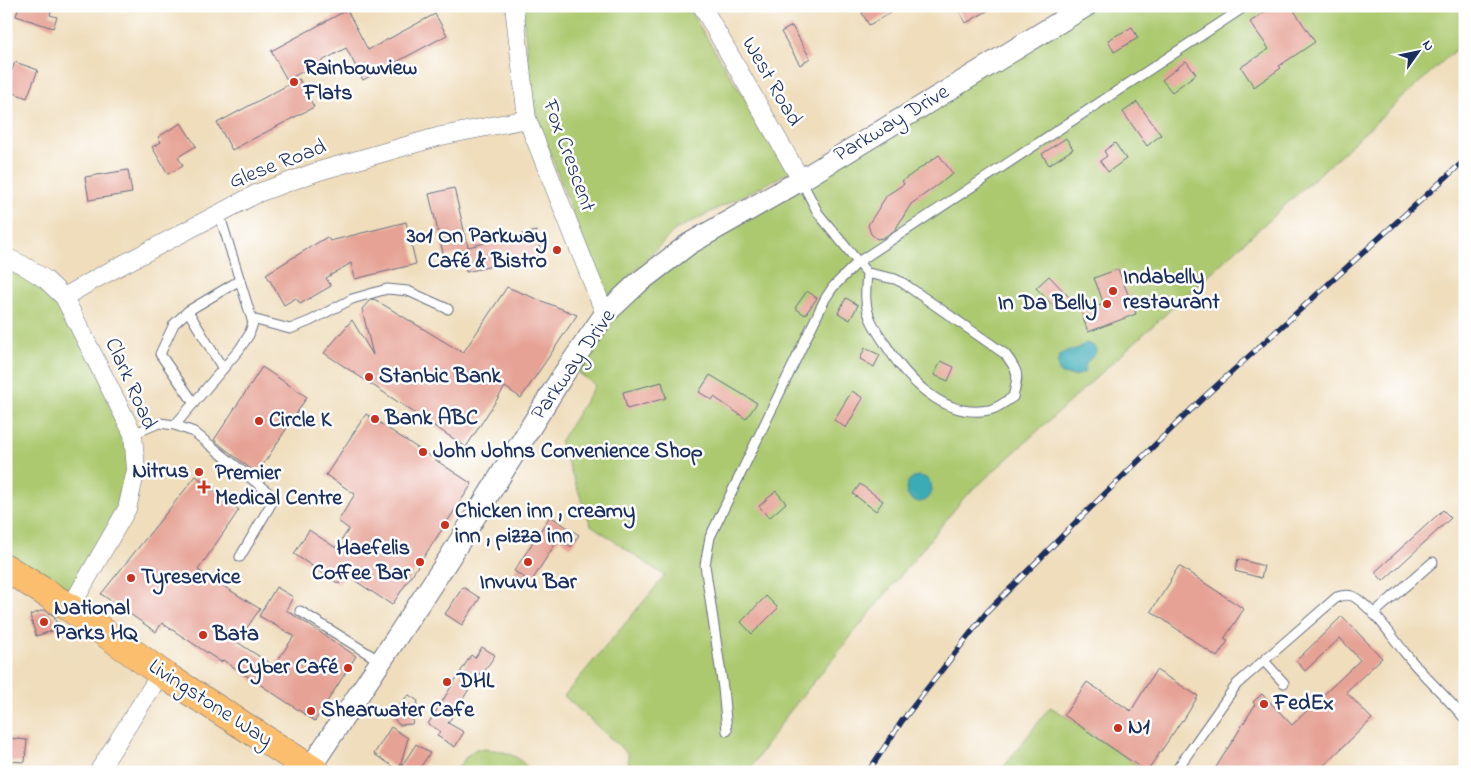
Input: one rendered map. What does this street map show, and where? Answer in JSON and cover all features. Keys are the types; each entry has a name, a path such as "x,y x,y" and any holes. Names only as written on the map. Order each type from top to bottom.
{"highway":[{"name":"Livingstone Way","path":"6,568 70,608 161,673 313,770"}],"street":[{"name":"Fox Crescent","path":"514,6 526,119 605,314"},
{"name":"West Road","path":"702,6 801,180"},
{"name":"Parkway Drive","path":"313,770 380,661 493,489 563,375 605,314 638,283 688,244 801,180 1086,6"},
{"name":"Glese Road","path":"64,297 98,277 258,193 319,170 441,136 526,119"},
{"name":"Clark Road","path":"6,257 45,279 64,297 133,434 136,470 128,509 70,608"},
{"path":"98,772 161,673"}],"lane":[{"path":"727,731 706,565 710,537 825,299 833,287 858,262 1246,6"},
{"path":"801,180 818,213 866,273 866,303 872,323 891,353 917,386 939,401 967,411 991,410 1012,397 1017,381 1016,369 1004,354 903,283 895,279 866,273"},
{"path":"175,424 239,350 249,335 253,323 219,213"},
{"path":"194,403 160,354 174,324 188,311 240,280"},
{"path":"252,319 290,329 310,321 352,299 387,289 408,291 448,309"},
{"path":"188,311 223,369"},
{"path":"133,434 159,423 175,424 194,432 269,493 271,504 240,556"},
{"path":"1373,614 1433,562"},
{"path":"1175,772 1238,684 1337,596 1355,596 1389,631 1406,654 1465,719"},
{"path":"300,611 380,661"},
{"path":"1264,661 1284,683"}],"green space":[{"path":"522,6 687,6 790,172 675,230 605,302 533,106"},
{"path":"1091,6 1465,6 1465,41 963,499 787,715 748,772 629,772 628,754 564,696 665,576 591,525 560,442 595,385 575,370 609,312 699,240"},
{"path":"6,256 45,279 111,392 136,470 72,607 6,562"},
{"path":"1050,707 1064,715 1147,772 1000,772"},
{"path":"476,749 507,753 520,760 530,772 455,772 467,756"}],"water":[{"path":"1086,343 1092,345 1096,350 1086,364 1084,373 1074,376 1061,374 1058,368 1058,361 1061,355"},
{"path":"919,476 928,480 932,489 928,498 919,502 910,498 906,489 910,480"}],"building":[{"path":"19,6 53,6 50,15 57,17 53,28 16,16"},
{"path":"873,6 902,6 869,25 862,13"},
{"path":"956,6 996,6 966,23"},
{"path":"1273,6 1291,6 1315,42 1279,66 1281,68 1254,87 1241,67 1269,49 1250,22"},
{"name":"Rainbowview Flats","path":"347,10 368,50 435,14 447,35 363,80 346,48 287,80 271,51"},
{"path":"792,26 810,58 800,65 781,32"},
{"path":"1132,27 1138,38 1114,52 1108,40"},
{"path":"1186,61 1196,74 1172,92 1162,80"},
{"path":"15,62 38,70 27,98 6,90 6,85"},
{"path":"299,79 314,107 232,150 217,123"},
{"path":"1137,102 1161,135 1147,146 1123,112"},
{"path":"181,123 196,146 178,157 183,166 168,174 152,147 161,142 158,137"},
{"path":"1066,138 1073,149 1049,165 1042,154"},
{"path":"1115,143 1126,159 1108,172 1100,161 1107,156 1104,151"},
{"path":"939,155 953,174 911,204 895,230 883,238 877,239 871,234 868,225 887,195 904,184 902,181"},
{"path":"128,170 132,193 89,200 85,177"},
{"path":"454,188 468,247 536,231 541,255 466,272 461,253 444,257 429,194"},
{"path":"406,222 416,264 355,279 351,263 326,278 331,286 300,304 296,298 284,305 266,274 327,237 330,241"},
{"name":"Indabelly restaurant","path":"1118,269 1136,314 1088,332 1081,312 1104,304 1094,278"},
{"path":"1049,276 1070,298 1057,310 1036,288"},
{"path":"507,287 577,315 521,398 505,387 466,447 324,353 352,320 373,355 362,309 369,301 374,299 463,353"},
{"path":"807,291 817,298 805,315 795,308"},
{"path":"846,298 858,305 850,320 838,313"},
{"path":"865,348 880,355 874,367 860,359"},
{"path":"941,361 954,367 948,381 934,375"},
{"name":"Circle K","path":"262,367 307,397 257,474 214,440"},
{"path":"710,375 757,403 746,419 714,397 712,400 699,392"},
{"path":"662,382 666,398 627,409 623,392"},
{"path":"852,391 863,398 846,428 834,420"},
{"path":"366,414 472,484 392,605 345,574 339,584 294,554 309,530 336,548 349,529 338,521 355,494 326,475"},
{"path":"196,476 239,510 198,570 260,609 237,642 274,666 294,636 259,616 276,587 293,597 286,610 356,656 315,721 223,660 221,662 162,623 156,632 101,594"},
{"path":"860,484 883,501 876,511 853,494"},
{"path":"776,491 786,503 769,518 759,506"},
{"path":"1443,510 1451,518 1383,581 1375,572"},
{"path":"550,516 579,535 571,547 559,538 531,582 514,571"},
{"path":"1238,559 1264,566 1261,578 1235,571"},
{"path":"1179,566 1244,609 1224,639 1228,641 1217,657 1151,611"},
{"path":"463,587 480,598 462,625 445,614"},
{"path":"766,596 778,608 752,634 741,622"},
{"name":"National Parks HQ","path":"44,610 54,616 58,629 36,636 30,615"},
{"path":"1342,616 1382,658 1346,692 1372,719 1317,772 1213,772 1255,705 1253,702 1262,694 1292,725 1360,660 1340,638 1305,671 1296,661"},
{"path":"482,647 495,655 482,675 479,673 448,723 464,732 455,747 437,736 440,731 428,724 471,655 475,658"},
{"path":"1156,670 1198,696 1147,772 1064,715 1087,682 1131,711"},
{"path":"409,695 418,701 412,724 399,725 393,717 402,701"},
{"path":"391,727 408,738 399,770 374,754"},
{"path":"9,738 27,740 25,762 7,761"},
{"path":"416,744 430,753 417,772 398,772"}],"railway":[{"path":"868,772 902,721 987,612 1203,398 1465,160"}],"place":[{"name":"Rainbowview Flats","path":"294,82"},
{"name":"301 On Parkway Café & Bistro","path":"557,250"},
{"name":"Indabelly restaurant","path":"1113,291"},
{"name":"In Da Belly","path":"1107,304"},
{"name":"Stanbic Bank","path":"369,377"},
{"name":"Bank ABC","path":"375,419"},
{"name":"Circle K","path":"259,421"},
{"name":"John Johns Convenience Shop","path":"423,452"},
{"name":"Nitrus","path":"199,472"},
{"name":"Premier Medical Centre","path":"204,487"},
{"name":"Chicken inn , creamy inn , pizza inn","path":"445,525"},
{"name":"Haefelis Coffee Bar","path":"420,562"},
{"name":"Invuvu Bar","path":"528,562"},
{"name":"Tyreservice","path":"131,578"},
{"name":"National Parks HQ","path":"44,622"},
{"name":"Bata","path":"203,635"},
{"name":"Cyber Café","path":"348,668"},
{"name":"DHL","path":"447,682"},
{"name":"FedEx","path":"1264,704"},
{"name":"Shearwater Cafe","path":"311,711"},
{"name":"N1","path":"1118,728"}]}
